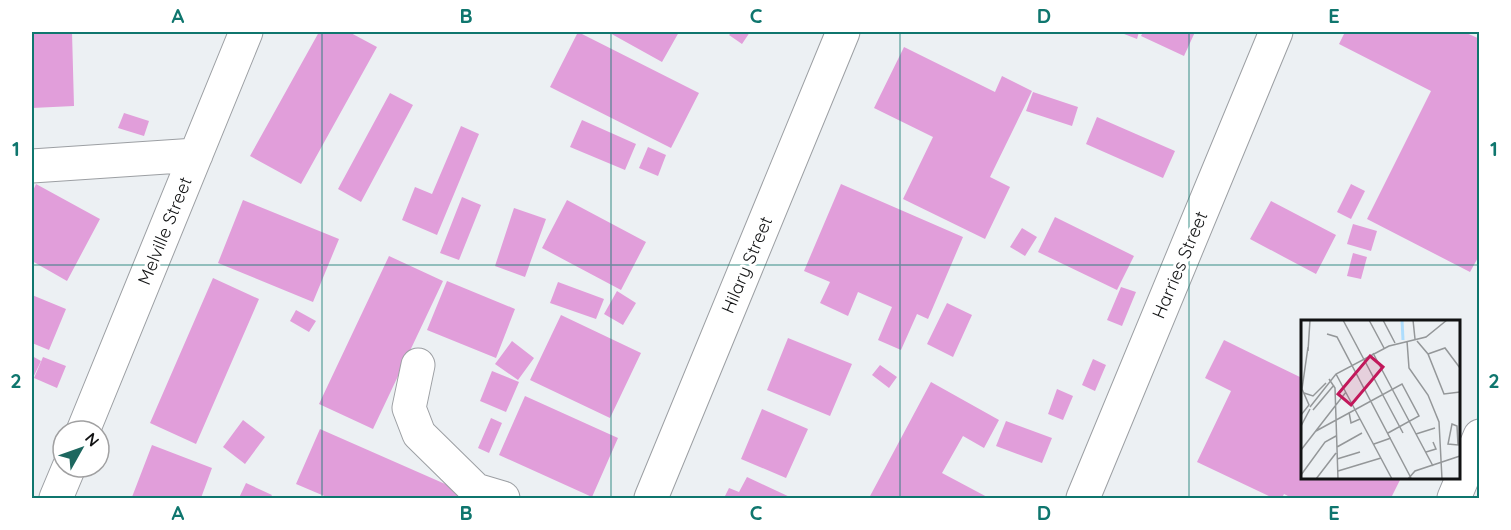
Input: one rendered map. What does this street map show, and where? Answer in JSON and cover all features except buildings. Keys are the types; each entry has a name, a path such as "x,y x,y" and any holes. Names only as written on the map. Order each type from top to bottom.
{"street":[{"name":"Melville Street","path":"88,419 246,32"},
{"name":"Hilary Street","path":"651,498 843,32"},
{"name":"Harries Street","path":"1083,498 1276,32"},
{"path":"32,166 196,155"},
{"path":"418,365 409,408 418,434 476,490 503,498"},
{"path":"1454,498 1479,436"},
{"path":"56,498 64,479"}]}
